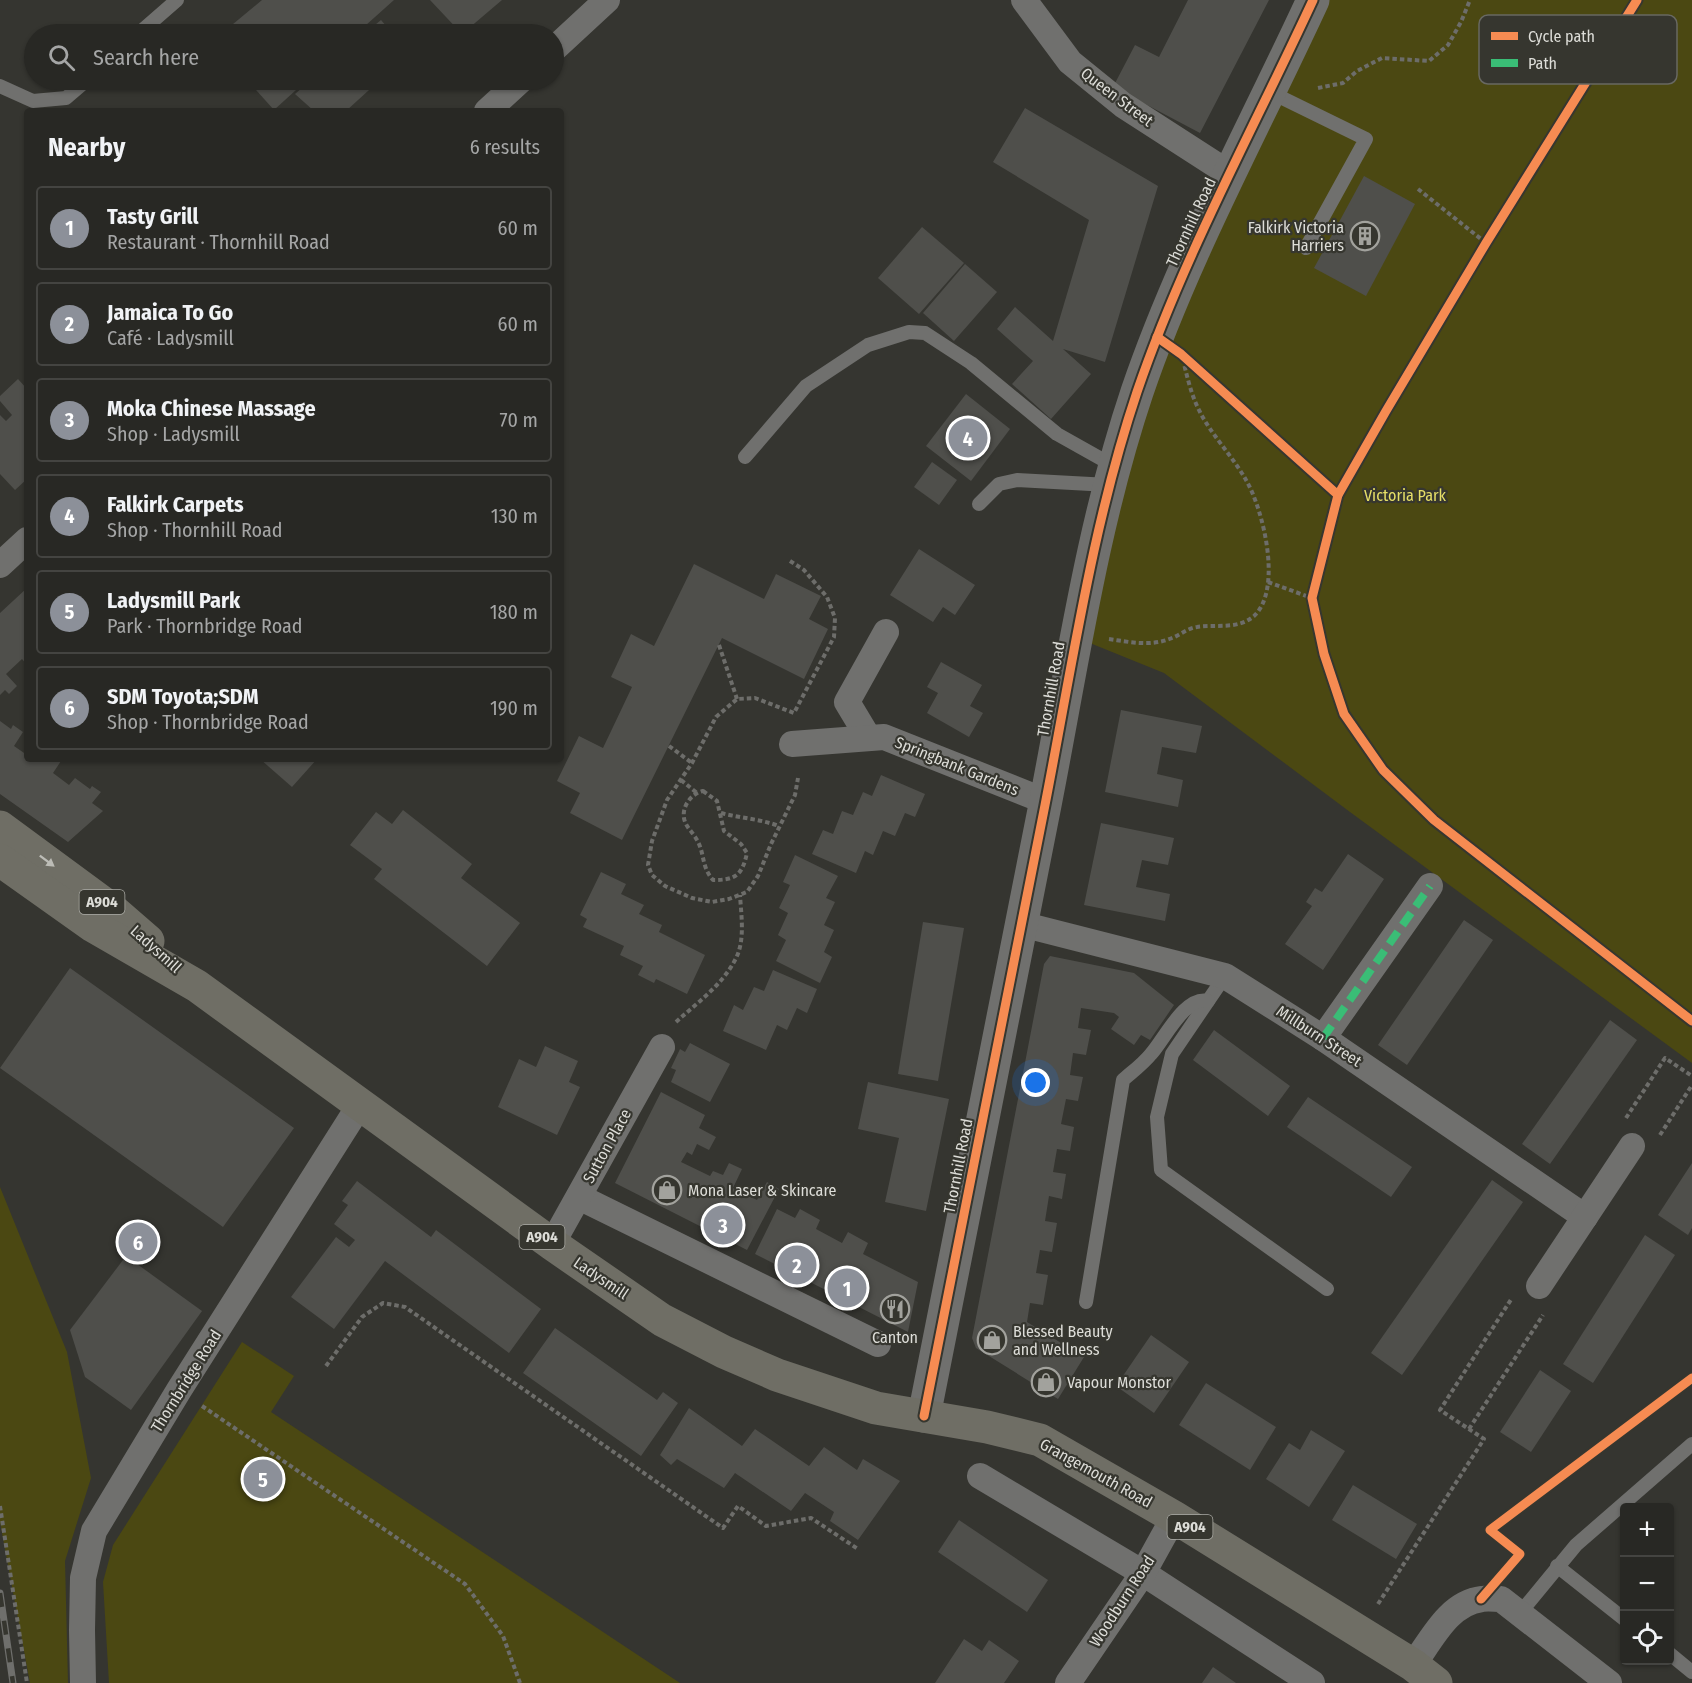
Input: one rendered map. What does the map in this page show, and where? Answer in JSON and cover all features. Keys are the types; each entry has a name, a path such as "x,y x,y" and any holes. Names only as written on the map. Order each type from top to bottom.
{"main road":[{"name":"Ladysmill","path":"0,827 110,908 197,986"},
{"name":"Ladysmill","path":"0,860 93,926 197,986 552,1244 662,1320 724,1352 777,1375 876,1408 924,1416"},
{"name":"Grangemouth Road","path":"924,1416 987,1427 1040,1440 1174,1517 1424,1674"}],"street":[{"path":"564,40 607,0"},
{"name":"Queen Street","path":"1024,0 1070,62 1123,105 1230,174"},
{"name":"Thornhill Road","path":"924,1416 1077,630 1112,476 1157,337 1230,174 1313,0"},
{"path":"490,108 510,90"},
{"path":"0,565 24,543"},
{"path":"868,737 847,702 886,632"},
{"name":"Springbank Gardens","path":"792,744 884,737 1045,801"},
{"path":"1323,1038 1430,886"},
{"name":"Millburn Street","path":"1021,924 1225,976 1323,1038 1585,1217"},
{"name":"Sutton Place","path":"552,1244 662,1047"},
{"name":"Thornbridge Road","path":"83,1683 83,1578 94,1531 179,1390 361,1103"},
{"path":"1539,1286 1632,1146"},
{"path":"579,1197 878,1344"},
{"path":"980,1476 1143,1573 1312,1683"},
{"name":"Woodburn Road","path":"1068,1683 1143,1573 1174,1517"},
{"path":"1424,1674 1447,1617 1461,1606 1481,1599 1501,1599 1609,1683"}],"lane":[{"path":"149,24 177,0"},
{"path":"0,86 33,101 66,98 75,90"},
{"path":"1273,87 1366,139 1306,248"},
{"path":"745,456 806,386 868,345 909,332 925,333 971,363 1112,476"},
{"path":"979,504 999,484 1017,480 1112,476"},
{"path":"1225,976 1172,1054 1157,1118 1161,1170 1327,1289"},
{"path":"1086,1302 1123,1080 1151,1055 1183,1011 1199,1000 1208,1001"},
{"path":"1520,1613 1576,1545 1692,1444"},
{"path":"1557,1566 1620,1616"},
{"path":"1674,1657 1692,1672"}],"path":[{"path":"1273,87 1299,90 1343,83 1357,71 1382,58 1429,61 1448,45 1470,0"},
{"path":"1418,189 1486,243"},
{"path":"1077,630 1104,639 1147,644 1172,638 1194,627 1221,627 1237,624 1254,615 1265,596 1268,582 1268,551 1248,482 1200,412 1189,386 1181,354"},
{"path":"790,561 804,570 826,597 835,618 834,637 794,713 755,698 737,699 716,717 692,763 667,800 652,841 648,865 652,875 665,886 692,898 712,902 747,892 758,876 795,795 798,778"},
{"path":"1268,582 1312,598"},
{"path":"719,645 737,699"},
{"path":"669,746 692,763"},
{"path":"681,780 697,793"},
{"path":"703,791 717,801 721,813 724,831 741,844 747,854 738,875 728,880 713,880 705,871 698,841 685,823 684,811 689,799 703,791"},
{"path":"721,813 765,820 779,826"},
{"path":"662,1047 674,1023 709,993 727,972 738,954 741,935 740,895"},
{"path":"1623,1122 1665,1058 1692,1076"},
{"path":"1359,1633 1484,1439 1440,1410 1514,1296"},
{"path":"326,1366 362,1317 383,1303 405,1307 723,1528 738,1506 766,1526 811,1518 858,1549"},
{"path":"179,1390 465,1584 503,1636 520,1683"},
{"path":"0,1506 27,1683"}],"green space":[{"name":"Victoria Park","path":"1313,0 1692,0 1692,1063 1164,673 1075,637 1109,485"},
{"path":"0,1187 67,1352 91,1478 65,1561 68,1683 30,1683 0,1522"},
{"path":"242,1342 294,1376 271,1412 680,1683 109,1683 103,1582 113,1545"}],"building":[{"path":"262,0 394,0 367,24 233,24"},
{"path":"430,0 502,0 474,24 453,24"},
{"path":"1188,0 1269,0 1200,133 1113,87 1135,45 1159,57"},
{"path":"256,90 296,90 276,108 272,108"},
{"path":"300,90 369,90 349,108 311,108 295,94"},
{"path":"1025,108 1158,186 1105,362 1063,349 1091,374 1051,419 1012,384 1033,361 997,329 1015,307 1053,341 1089,220 993,162"},
{"name":"Falkirk Victoria Harriers","path":"1364,176 1415,204 1366,296 1314,268"},
{"path":"922,227 964,263 919,314 878,278"},
{"path":"965,264 997,292 954,341 923,313"},
{"path":"18,379 24,386 24,482 15,490 0,474 0,415 6,421 12,415 0,401 0,396"},
{"path":"966,394 1010,429 971,481 926,446"},
{"path":"932,462 957,480 939,505 914,487"},
{"path":"919,549 975,585 955,615 943,607 933,622 890,595"},
{"path":"694,564 764,599 776,574 821,596 809,619 828,629 804,679 722,638 622,840 570,813 580,793 557,781 579,736 603,748 632,687 611,677 631,634 654,646"},
{"path":"24,591 24,661 22,659 6,674 17,686 9,694 5,690 0,695 0,613"},
{"path":"941,662 982,685 970,706 983,713 969,737 927,713 938,693 927,687"},
{"path":"1121,710 1202,726 1196,753 1162,747 1157,774 1183,780 1178,807 1105,792"},
{"path":"0,721 11,729 13,725 23,732 14,746 24,753 24,762 60,762 53,773 69,785 75,778 90,789 92,786 101,792 92,803 103,811 68,842 0,794"},
{"path":"263,762 314,762 292,787"},
{"path":"881,775 925,794 915,817 905,813 895,836 883,831 873,855 865,851 856,873 812,854 823,830 833,834 842,811 853,815 863,792 872,796"},
{"path":"403,810 472,864 461,878 520,923 487,966 374,879 382,869 350,845 376,812 392,824"},
{"path":"1101,823 1174,838 1168,865 1142,860 1136,887 1170,894 1165,921 1084,905"},
{"path":"1348,854 1384,879 1323,970 1285,944 1312,906 1306,902 1315,888 1322,892"},
{"path":"795,855 838,876 826,898 835,902 824,925 834,930 824,952 832,957 820,983 776,961 786,940 778,935 788,913 779,908 790,885 783,882"},
{"path":"601,872 626,884 621,894 644,905 639,914 662,925 659,932 705,955 687,994 656,979 654,983 638,975 643,966 620,955 624,946 583,927 587,919 580,915"},
{"path":"1464,920 1493,940 1407,1065 1378,1045"},
{"path":"923,922 964,928 938,1081 898,1074"},
{"path":"1050,956 1134,973 1174,1005 1150,1040 1141,1035 1134,1045 1111,1029 1119,1017 1114,1013 1081,1008 1078,1028 1091,1030 1086,1055 1073,1053 1070,1075 1083,1077 1078,1101 1066,1099 1061,1124 1074,1127 1070,1151 1057,1149 1053,1172 1066,1174 1062,1199 1049,1196 1045,1221 1057,1223 1052,1252 1040,1250 1036,1273 1048,1275 1043,1305 1030,1303 1027,1322 1084,1357 1058,1399 976,1348 972,1338 1044,964"},
{"path":"70,968 294,1128 223,1227 0,1068"},
{"path":"773,970 817,989 807,1013 797,1008 787,1030 777,1025 766,1050 723,1031 734,1005 743,1010 754,987 764,991"},
{"path":"1610,1020 1637,1040 1550,1164 1522,1144"},
{"path":"1214,1030 1290,1086 1268,1116 1193,1060"},
{"path":"690,1043 730,1064 710,1102 671,1082 676,1070 671,1068 680,1049 685,1052"},
{"path":"545,1046 578,1061 569,1082 580,1087 557,1135 498,1107 519,1059 536,1067"},
{"path":"868,1082 949,1099 926,1211 885,1202 899,1138 858,1129"},
{"path":"661,1092 705,1115 699,1128 716,1137 709,1150 697,1144 692,1155 687,1152 681,1162 710,1176 713,1171 723,1175 729,1163 742,1169 733,1188 757,1200 767,1182 779,1189 747,1250 615,1183"},
{"path":"1308,1097 1412,1167 1391,1197 1287,1127"},
{"path":"1692,1163 1692,1228 1688,1235 1658,1215"},
{"path":"1492,1180 1523,1202 1402,1375 1371,1353"},
{"path":"357,1181 431,1237 436,1230 541,1309 509,1353 385,1261 334,1329 291,1297 336,1237 349,1247 355,1240 334,1224 348,1205 342,1201"},
{"path":"777,1209 795,1218 800,1209 820,1220 816,1229 842,1243 848,1232 868,1243 863,1254 918,1282 908,1332 755,1254"},
{"path":"1645,1235 1675,1255 1593,1383 1563,1364"},
{"path":"126,1256 202,1311 131,1410 85,1377 70,1330"},
{"path":"555,1328 657,1400 663,1392 678,1403 641,1456 523,1373"},
{"path":"1151,1335 1189,1362 1154,1413 1116,1386"},
{"path":"1540,1370 1571,1391 1531,1452 1500,1432"},
{"path":"1206,1383 1276,1427 1250,1470 1179,1425"},
{"path":"689,1408 742,1446 755,1429 809,1466 824,1447 857,1470 863,1459 900,1481 858,1540 830,1521 834,1512 805,1493 791,1511 735,1473 724,1488 677,1459 671,1465 660,1455"},
{"path":"1311,1430 1345,1451 1309,1507 1266,1479 1289,1443 1300,1450"},
{"path":"1353,1485 1417,1524 1396,1559 1332,1520"},
{"path":"959,1520 1048,1580 1027,1612 938,1552"},
{"path":"964,1639 982,1651 989,1640 1019,1661 1004,1683 935,1683"},
{"path":"1213,1667 1236,1683 1202,1683"}],"railway":[{"path":"0,1593 13,1683"}],"marked path":[{"path":"1323,1038 1430,886"}],"cycle path":[{"path":"924,1416 1084,597 1121,443 1137,392 1175,292 1313,0"},
{"path":"1628,15 1637,0"},
{"path":"1585,84 1486,243 1338,495 1312,598 1324,654 1344,714 1383,770 1434,820 1692,1021"},
{"path":"1157,337 1181,354 1338,495"},
{"path":"1481,1599 1520,1554 1490,1530 1692,1378"}],"place":[{"name":"Falkirk Victoria Harriers","path":"1365,236"},
{"name":"Falkirk Carpets","path":"968,438"},
{"name":"Mona Laser & Skincare","path":"667,1190"},
{"name":"Moka Chinese Massage","path":"723,1225"},
{"name":"SDM Toyota;SDM","path":"138,1242"},
{"name":"Jamaica To Go","path":"797,1265"},
{"name":"Tasty Grill","path":"847,1288"},
{"name":"Canton","path":"895,1309"},
{"name":"Blessed Beauty and Wellness","path":"992,1340"},
{"name":"Vapour Monstor","path":"1046,1382"},
{"name":"Ladysmill Park","path":"263,1479"}]}
